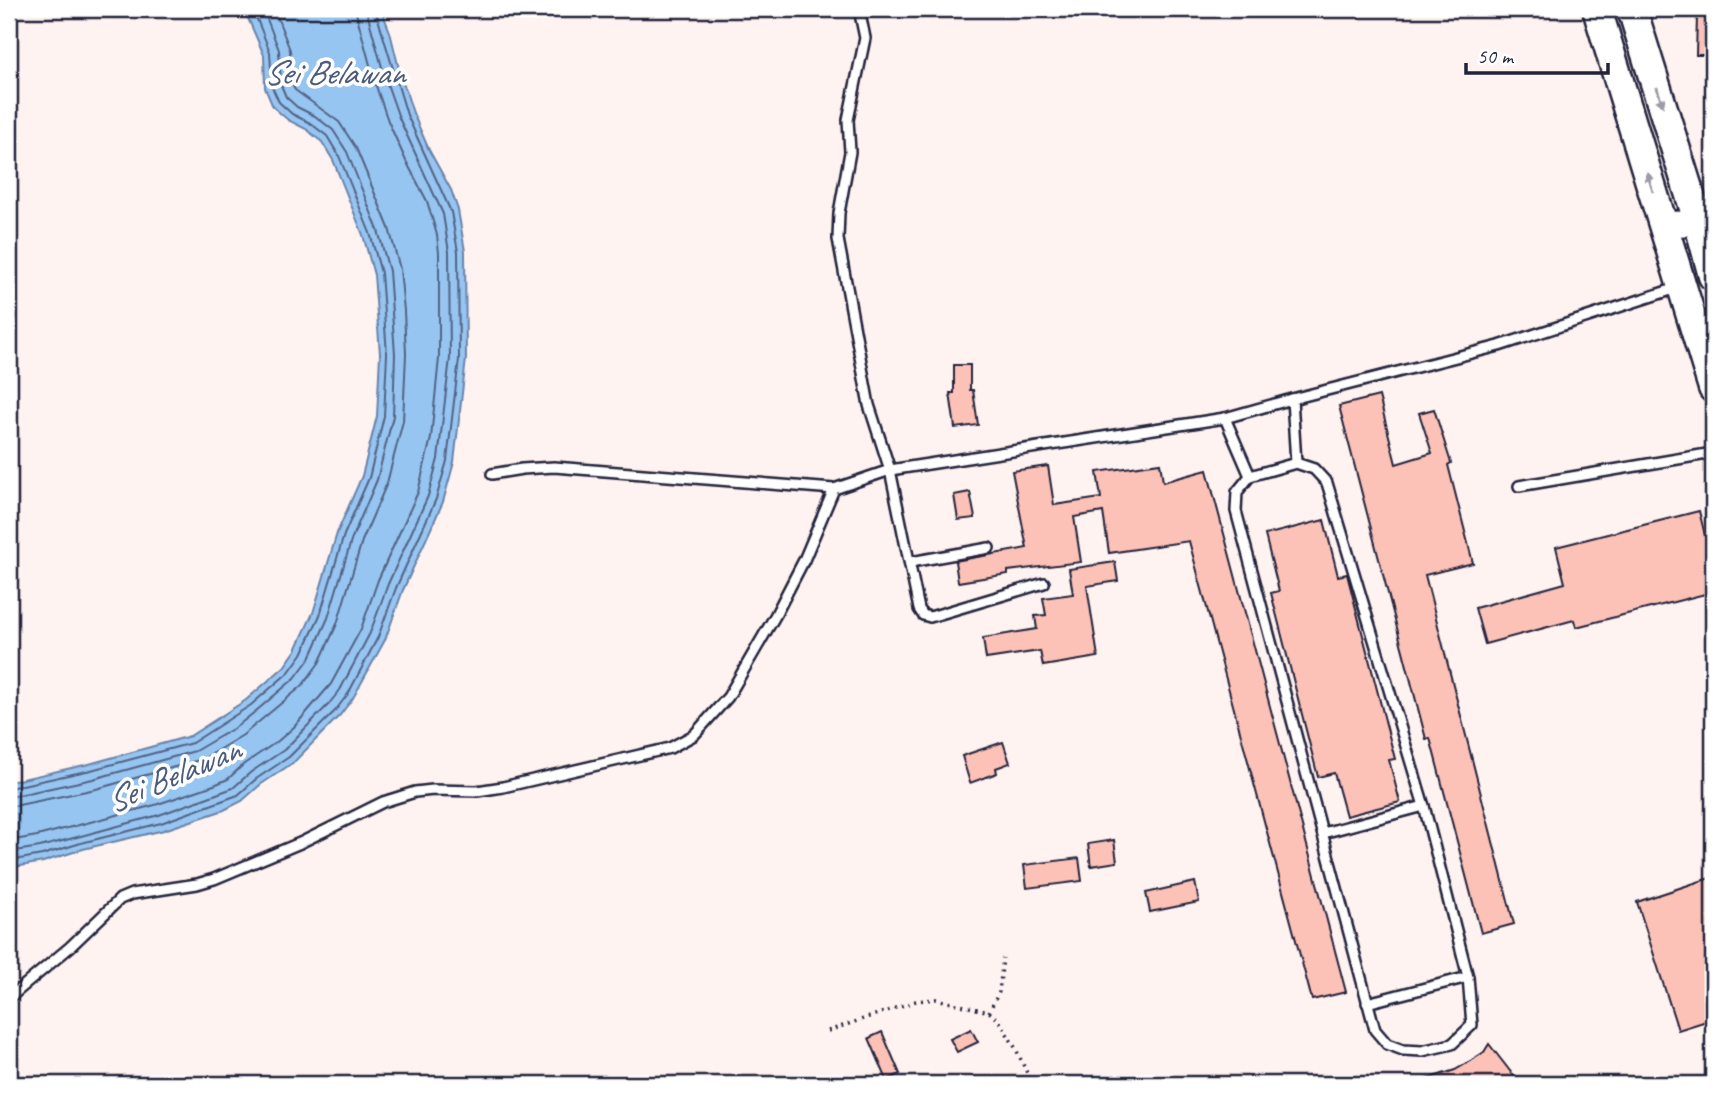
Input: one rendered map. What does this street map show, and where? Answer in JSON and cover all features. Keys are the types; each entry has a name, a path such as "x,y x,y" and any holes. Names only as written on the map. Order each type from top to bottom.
{"main road":[{"path":"1598,9 1713,388"},
{"path":"1632,9 1706,223 1713,276"}],"street":[{"path":"1663,224 1706,223"}],"lane":[{"path":"859,9 865,38 848,120 850,152 839,212 838,239 869,405 890,470 919,609 923,615 930,617 1044,583"},
{"path":"492,474 554,467 834,489 890,470 1226,418 1292,398 1499,346 1682,287"},
{"path":"1292,398 1296,463"},
{"path":"1226,418 1250,476"},
{"path":"1519,486 1713,453"},
{"path":"1296,463 1314,469 1328,483 1424,806 1468,977 1472,1025 1452,1044 1422,1051 1403,1049 1387,1044 1375,1030 1236,511 1237,492 1250,476 1296,463"},
{"path":"9,998 70,947 120,900 132,894 214,879 300,843 383,802 415,792 477,791 503,787 670,748 694,735 728,697 749,663 804,560 834,489"},
{"path":"911,562 989,548"},
{"path":"1323,833 1424,806"},
{"path":"1367,1003 1468,977"}],"path":[{"path":"989,1012 999,992 1003,958"},
{"path":"828,1031 916,1001 936,999 989,1012 999,1020 1032,1084"}],"water":[{"name":"Sei Belawan","path":"244,9 381,9 413,113 458,210 465,251 466,359 454,462 443,502 403,590 385,640 353,698 294,762 242,801 224,810 164,830 83,849 43,862 9,868 9,782 89,764 190,736 246,700 284,667 296,650 313,613 337,533 362,476 377,416 380,354 374,275 363,235 333,160 322,142 273,107 265,88 264,55"}],"building":[{"path":"1697,16 1713,17 1713,55 1696,55"},
{"path":"954,365 970,365 970,390 973,390 978,425 955,428 950,393 954,393"},
{"path":"1379,396 1396,464 1432,453 1419,413 1434,409 1451,463 1448,465 1473,563 1425,575 1514,924 1481,933 1430,738 1426,739 1339,406"},
{"path":"1160,463 1163,482 1207,470 1346,992 1312,1000 1189,541 1109,553 1103,512 1074,517 1081,562 1008,571 1008,574 958,582 955,561 1027,548 1012,471 1048,466 1054,505 1101,498 1097,472"},
{"path":"970,492 975,518 958,520 954,495"},
{"path":"1699,511 1713,567 1713,592 1576,627 1574,620 1485,644 1475,608 1565,583 1556,547"},
{"path":"1324,520 1338,576 1347,574 1395,759 1389,760 1400,802 1346,816 1334,773 1318,777 1271,593 1279,591 1265,535"},
{"path":"1115,562 1118,581 1087,586 1098,657 1043,666 1040,651 986,659 983,638 1037,629 1035,616 1046,615 1043,598 1073,594 1069,569"},
{"path":"1003,742 1010,763 996,768 997,773 970,783 962,756"},
{"path":"1114,840 1117,862 1091,866 1088,844"},
{"path":"1079,858 1082,881 1027,888 1024,865"},
{"path":"1713,877 1713,1019 1678,1030 1637,902"},
{"path":"1195,882 1199,902 1150,912 1146,893"},
{"path":"971,1029 978,1042 957,1052 950,1039"},
{"path":"882,1032 900,1074 887,1080 869,1038"},
{"path":"1489,1044 1520,1084 1422,1084 1421,1081 1455,1070 1469,1062 1484,1052"}]}
